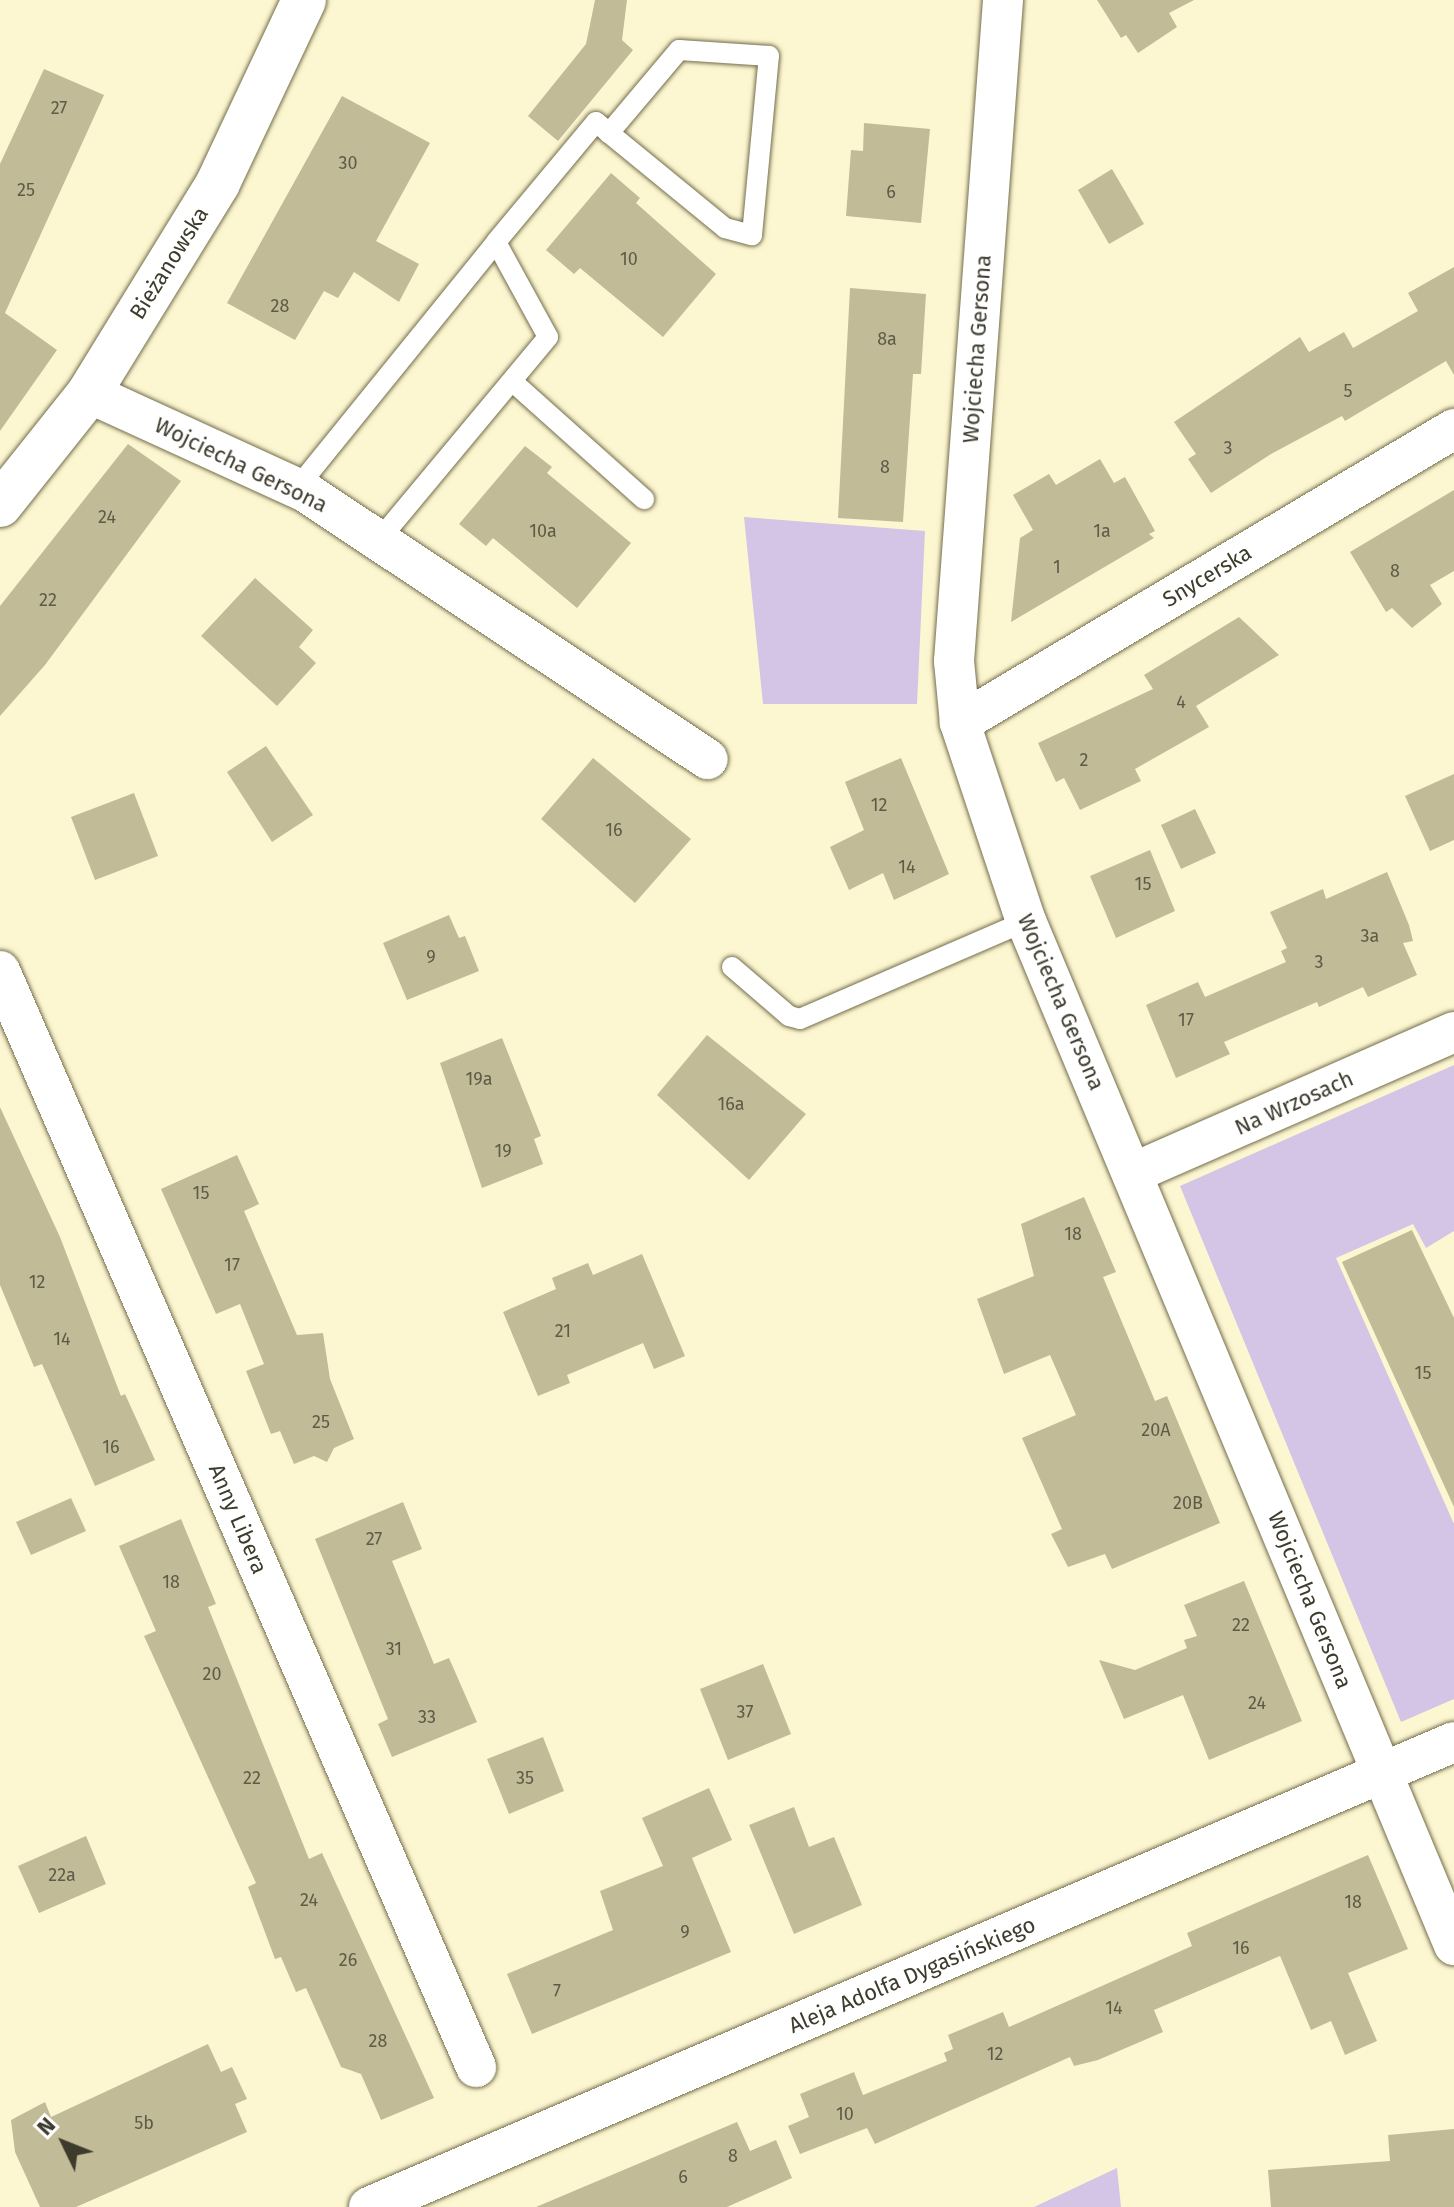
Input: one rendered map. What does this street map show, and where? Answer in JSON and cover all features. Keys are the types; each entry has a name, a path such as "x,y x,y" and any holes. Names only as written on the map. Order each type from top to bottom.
{"street":[{"name":"Bieżanowska","path":"0,505 89,393 218,183 304,0"},
{"name":"Wojciecha Gersona","path":"1003,0 954,661 960,723 1026,921 1454,1945"},
{"name":"Wojciecha Gersona","path":"89,393 297,488 708,759"},
{"name":"Snycerska","path":"960,723 1454,429"},
{"name":"Anny Libera","path":"0,971 476,2067"},
{"name":"Na Wrzosach","path":"1133,1173 1454,1032"},
{"name":"Aleja Adolfa Dygasińskiego","path":"369,2207 1454,1742"}],"lane":[{"path":"297,488 596,122 609,133 725,228 752,235 769,56 679,50 609,133"},
{"path":"379,540 548,337 496,242"},
{"path":"513,382 644,499"},
{"path":"732,967 789,1016 800,1019 1026,921"}],"shaded area":[{"path":"744,517 925,531 917,704 763,704"},
{"path":"1454,1065 1454,1231 1426,1248 1413,1224 1336,1258 1454,1524 1454,1699 1401,1722 1180,1186"},
{"path":"1117,2168 1121,2207 1034,2207"}],"building":[{"path":"595,0 627,0 622,40 633,50 558,141 528,116 586,44"},
{"path":"1097,0 1194,0 1169,13 1177,27 1138,53 1126,35 1121,38"},
{"path":"44,69 104,95 5,313 57,350 0,431 0,164"},
{"path":"342,96 430,143 376,241 419,264 399,302 354,272 338,298 324,291 295,340 227,303"},
{"path":"864,123 930,129 921,223 846,216 851,150 863,151"},
{"path":"1112,169 1144,224 1109,244 1078,190"},
{"path":"611,173 640,198 636,203 716,274 663,337 580,268 574,274 546,250"},
{"path":"1454,267 1454,375 1446,361 1345,421 1342,416 1271,454 1211,493 1188,459 1196,454 1174,422 1300,337 1309,352 1344,332 1353,348 1418,311 1408,293"},
{"path":"850,288 926,294 921,374 913,374 903,522 838,518"},
{"path":"128,444 181,481 45,665 0,716 0,606"},
{"path":"525,446 552,467 547,473 631,543 577,608 493,538 486,546 459,524"},
{"path":"1100,459 1114,483 1125,477 1155,531 1149,534 1154,538 1011,622 1020,538 1033,530 1013,495 1049,474 1056,485"},
{"path":"1454,490 1454,571 1430,585 1442,604 1412,628 1392,608 1386,612 1350,552"},
{"path":"255,578 313,630 299,647 316,663 277,706 201,636"},
{"path":"1239,617 1279,655 1196,706 1209,727 1135,769 1141,781 1080,810 1064,778 1056,782 1038,743 1153,689 1144,675"},
{"path":"266,746 313,815 272,842 227,772"},
{"path":"593,758 691,839 635,903 541,819"},
{"path":"901,758 949,874 894,900 883,873 849,890 830,847 864,830 845,782"},
{"path":"1454,774 1454,840 1430,851 1405,796"},
{"path":"134,793 158,856 95,880 71,817"},
{"path":"1195,809 1216,853 1181,869 1161,825"},
{"path":"1150,850 1175,911 1116,938 1090,876"},
{"path":"1387,872 1409,925 1413,941 1403,943 1417,975 1368,997 1363,987 1319,1007 1317,1002 1224,1042 1230,1054 1176,1078 1146,1005 1198,982 1205,997 1286,962 1281,951 1287,948 1270,912 1323,889 1326,899"},
{"path":"449,915 459,938 465,936 479,971 407,1000 383,943"},
{"path":"707,1035 806,1114 749,1180 657,1095"},
{"path":"502,1038 541,1136 534,1139 543,1164 482,1188 440,1063"},
{"path":"0,1107 60,1237 121,1396 125,1394 155,1460 95,1486 42,1364 34,1367 0,1285"},
{"path":"237,1155 259,1204 244,1211 297,1335 323,1333 330,1379 354,1439 334,1448 327,1462 314,1456 294,1464 280,1431 271,1434 246,1371 264,1364 240,1304 216,1314 161,1189"},
{"path":"1084,1197 1116,1272 1103,1277 1155,1401 1167,1396 1220,1523 1112,1569 1105,1554 1068,1567 1051,1534 1062,1529 1022,1438 1076,1415 1050,1355 1004,1374 977,1299 1034,1276 1021,1224"},
{"path":"1412,1230 1454,1318 1454,1507 1342,1262"},
{"path":"642,1254 685,1356 654,1369 643,1343 567,1375 570,1383 538,1396 503,1312 556,1289 552,1278 588,1263 593,1275"},
{"path":"71,1498 86,1531 31,1555 16,1522"},
{"path":"403,1502 422,1549 392,1561 434,1664 449,1658 477,1722 392,1757 378,1724 388,1719 315,1539"},
{"path":"181,1519 216,1604 208,1607 309,1859 322,1853 434,2098 381,2120 361,2074 341,2067 306,1988 296,1992 281,1957 275,1959 248,1887 256,1883 144,1636 156,1631 119,1546"},
{"path":"1244,1581 1302,1721 1209,1760 1183,1695 1124,1719 1099,1660 1135,1670 1187,1648 1184,1640 1197,1636 1184,1605"},
{"path":"763,1664 791,1734 728,1760 700,1689"},
{"path":"543,1737 564,1791 509,1814 487,1759"},
{"path":"709,1788 732,1840 692,1858 731,1952 532,2034 507,1974 613,1930 600,1891 663,1866 642,1818"},
{"path":"794,1807 809,1847 834,1837 862,1905 794,1934 749,1825"},
{"path":"86,1836 106,1884 39,1913 18,1866"},
{"path":"1368,1855 1408,1949 1348,1973 1377,2041 1345,2055 1331,2021 1311,2030 1280,1956 1154,2010 1163,2032 1098,2060 1074,2066 1070,2057 875,2144 867,2128 800,2154 788,2126 809,2117 800,2094 854,2072 863,2095 947,2061 944,2053 953,2049 948,2035 1003,2012 1009,2027 1192,1946 1187,1933"},
{"path":"208,2044 221,2072 232,2067 247,2099 235,2104 247,2132 76,2207 40,2207 15,2152 11,2120 45,2102 51,2117"},
{"path":"737,2122 750,2151 776,2140 792,2178 727,2207 536,2207"},
{"path":"1454,2129 1454,2207 1271,2207 1268,2170 1390,2161 1388,2135"}]}
